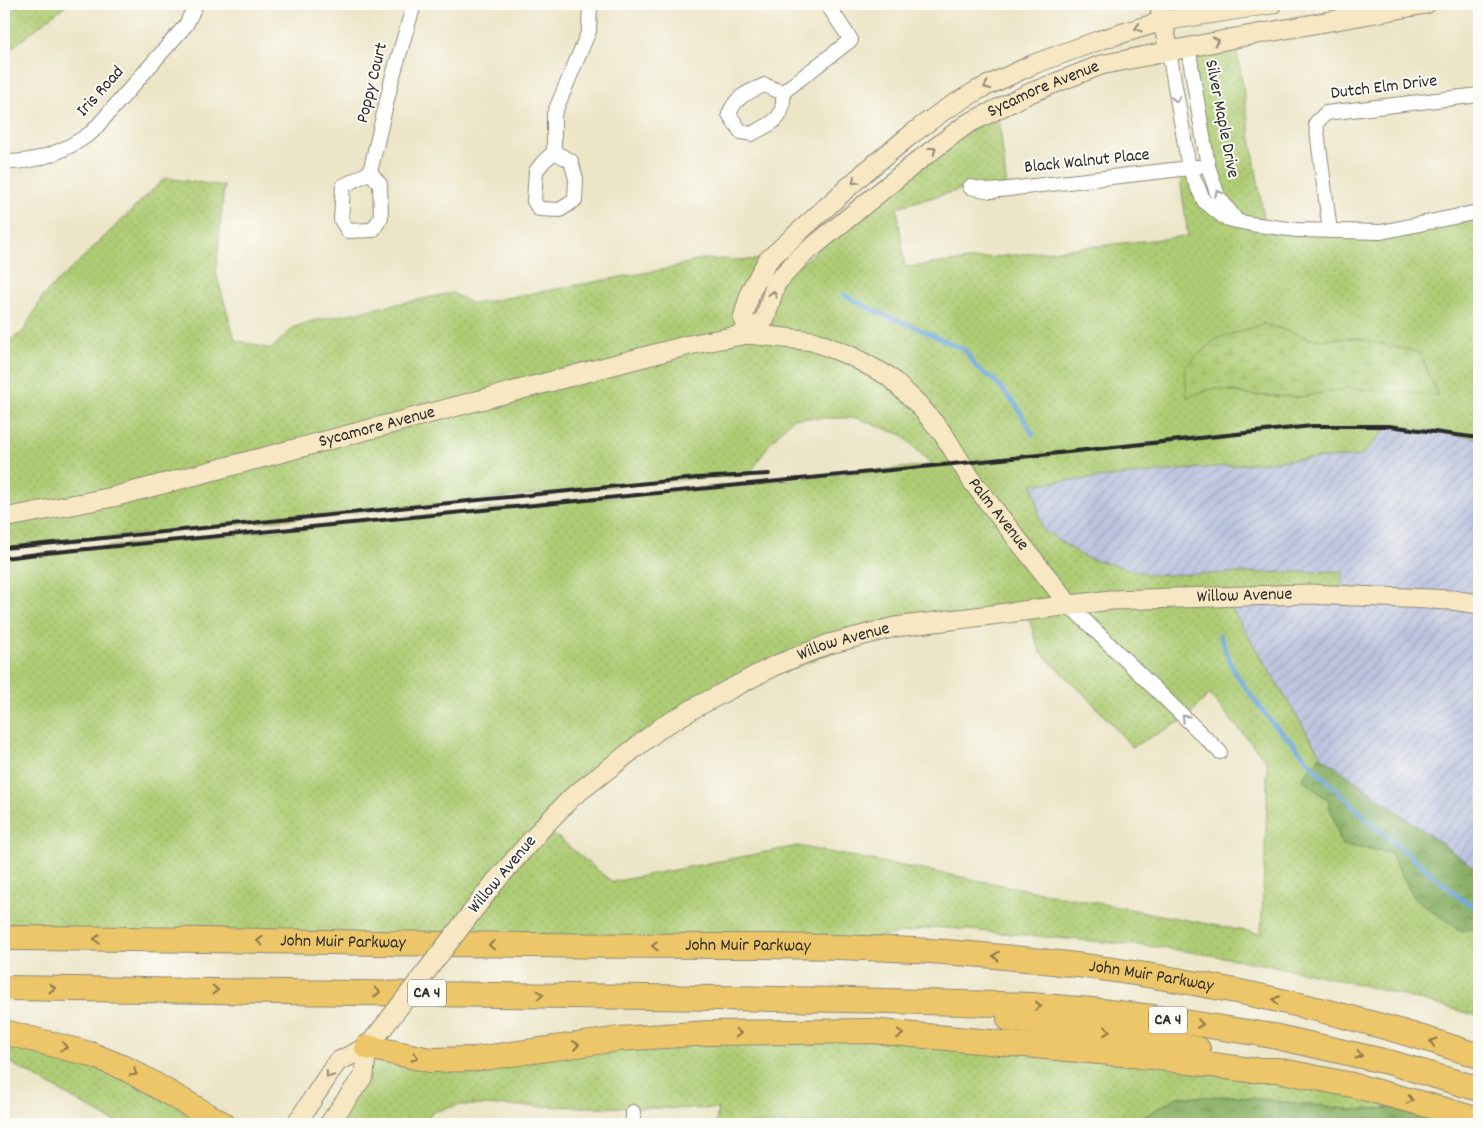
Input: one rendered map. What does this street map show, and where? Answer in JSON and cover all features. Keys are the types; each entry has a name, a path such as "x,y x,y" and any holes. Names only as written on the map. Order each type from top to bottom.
{"highway":[{"name":"John Muir Parkway","path":"4,938 480,945 826,947 946,952 1065,964 1183,982 1358,1020 1479,1056"},
{"name":"CA 4","path":"4,988 850,1000 1031,1005 1153,1017 1273,1036 1392,1063 1479,1089"},
{"path":"850,1000 1116,1032 1253,1060 1277,1070"},
{"path":"367,1047 430,1060 476,1059 619,1039 709,1033 871,1031 1143,1056 1250,1070 1277,1070 1352,1085 1479,1120"},
{"path":"4,1032 90,1054 126,1069 224,1124"}],"main road":[{"name":"Sycamore Avenue","path":"748,334 743,318 751,290 768,260 864,173 913,133 943,112 978,90 1034,64 1100,40 1161,12 1272,4"},
{"name":"Sycamore Avenue","path":"4,518 113,497 689,345 748,334 765,319 776,282 799,258 918,161 967,124 1030,92 1101,65 1188,47 1426,4"},
{"path":"1184,10 1188,47"},
{"path":"1161,12 1169,51"},
{"name":"Palm Avenue","path":"748,334 813,341 851,356 888,376 918,404 944,435 974,484 1070,606"},
{"name":"Willow Avenue","path":"296,1124 337,1062 367,1047 495,882 571,798 662,727 774,666 829,644 894,626 1111,600 1309,594 1452,600 1479,604"},
{"path":"329,1124 364,1075 367,1047"}],"street":[{"name":"Iris Road","path":"4,162 32,160 56,153 75,144 92,132 186,25 196,4"},
{"name":"Poppy Court","path":"370,172 392,79 414,4"},
{"path":"554,152 554,114 589,30 590,4"},
{"path":"783,92 851,40 827,4"},
{"name":"Silver Maple Drive","path":"1188,47 1208,166 1218,196 1237,221"},
{"name":"Silver Maple Drive","path":"1169,51 1189,168 1204,201 1225,218 1251,224 1297,230 1381,232 1479,213"},
{"name":"Dutch Elm Drive","path":"1330,231 1316,123 1326,113 1479,95"},
{"name":"Black Walnut Place","path":"970,187 991,191 1208,166"},
{"name":"Palm Avenue","path":"1070,606 1220,752"}],"shaded area":[{"path":"1389,426 1479,438 1479,871 1321,756 1224,597 1070,606 983,461"}],"green space":[{"path":"4,4 67,4 4,54"},
{"path":"1235,38 1265,226 1381,232 1479,213 1479,438 1389,426 1362,456 1288,460 1033,484 1042,529 1084,557 1152,575 1343,571 1342,595 1225,598 1321,756 1302,778 1328,801 1342,845 1390,852 1414,898 1459,930 1479,929 1479,1016 1362,985 1223,957 1158,947 935,927 826,947 441,938 4,940 4,558 932,465 902,435 857,418 793,418 770,443 749,475 697,478 4,548 4,344 23,332 43,296 165,178 224,186 216,273 235,340 271,349 293,328 308,322 452,293 473,304 671,268 702,259 768,260 748,334 776,283 998,109 1007,189 970,187 897,207 905,267 1188,236 1179,170 1189,168 1204,201 1218,196 1188,47","holes":["1265,324 1315,340 1356,338 1438,394 1348,388 1300,397 1251,395 1215,388","1026,611 1040,652 1089,699 1132,747 1186,719 1209,694 1267,762 1267,807 1261,934 797,846 612,882 544,826 698,706 895,627"]},
{"path":"1265,324 1315,340 1356,338 1420,353 1438,395 1348,388 1300,397 1251,395 1215,388 1187,397 1185,366 1218,338"},
{"path":"1321,756 1479,871 1479,929 1459,930 1414,898 1390,852 1342,845 1328,801 1302,778"},
{"path":"871,1031 1153,1057 1250,1070 1277,1070 1352,1085 1431,1106 1355,1110 1235,1096 1177,1097 1132,1124 716,1124 718,1109 459,1105 432,1112 423,1124 329,1124 364,1075 367,1047 430,1060 476,1059 619,1039 709,1033"},
{"path":"4,1032 34,1039 222,1124 118,1124 4,1059"},
{"path":"1235,1096 1355,1110 1431,1106 1431,1124 1320,1124 1289,1122 1132,1124 1177,1097"},
{"path":"1431,1106 1479,1120 1479,1124 1431,1124"}],"waterway":[{"path":"844,295 879,313 965,350 977,368 994,380 1016,405 1033,434"},
{"path":"1220,635 1232,667 1242,683 1272,723 1293,743 1318,772 1379,830 1463,900 1479,909"}],"railway":[{"path":"4,558 983,461 1312,426 1389,426 1479,438"},
{"path":"4,548 697,478 769,474"}]}
